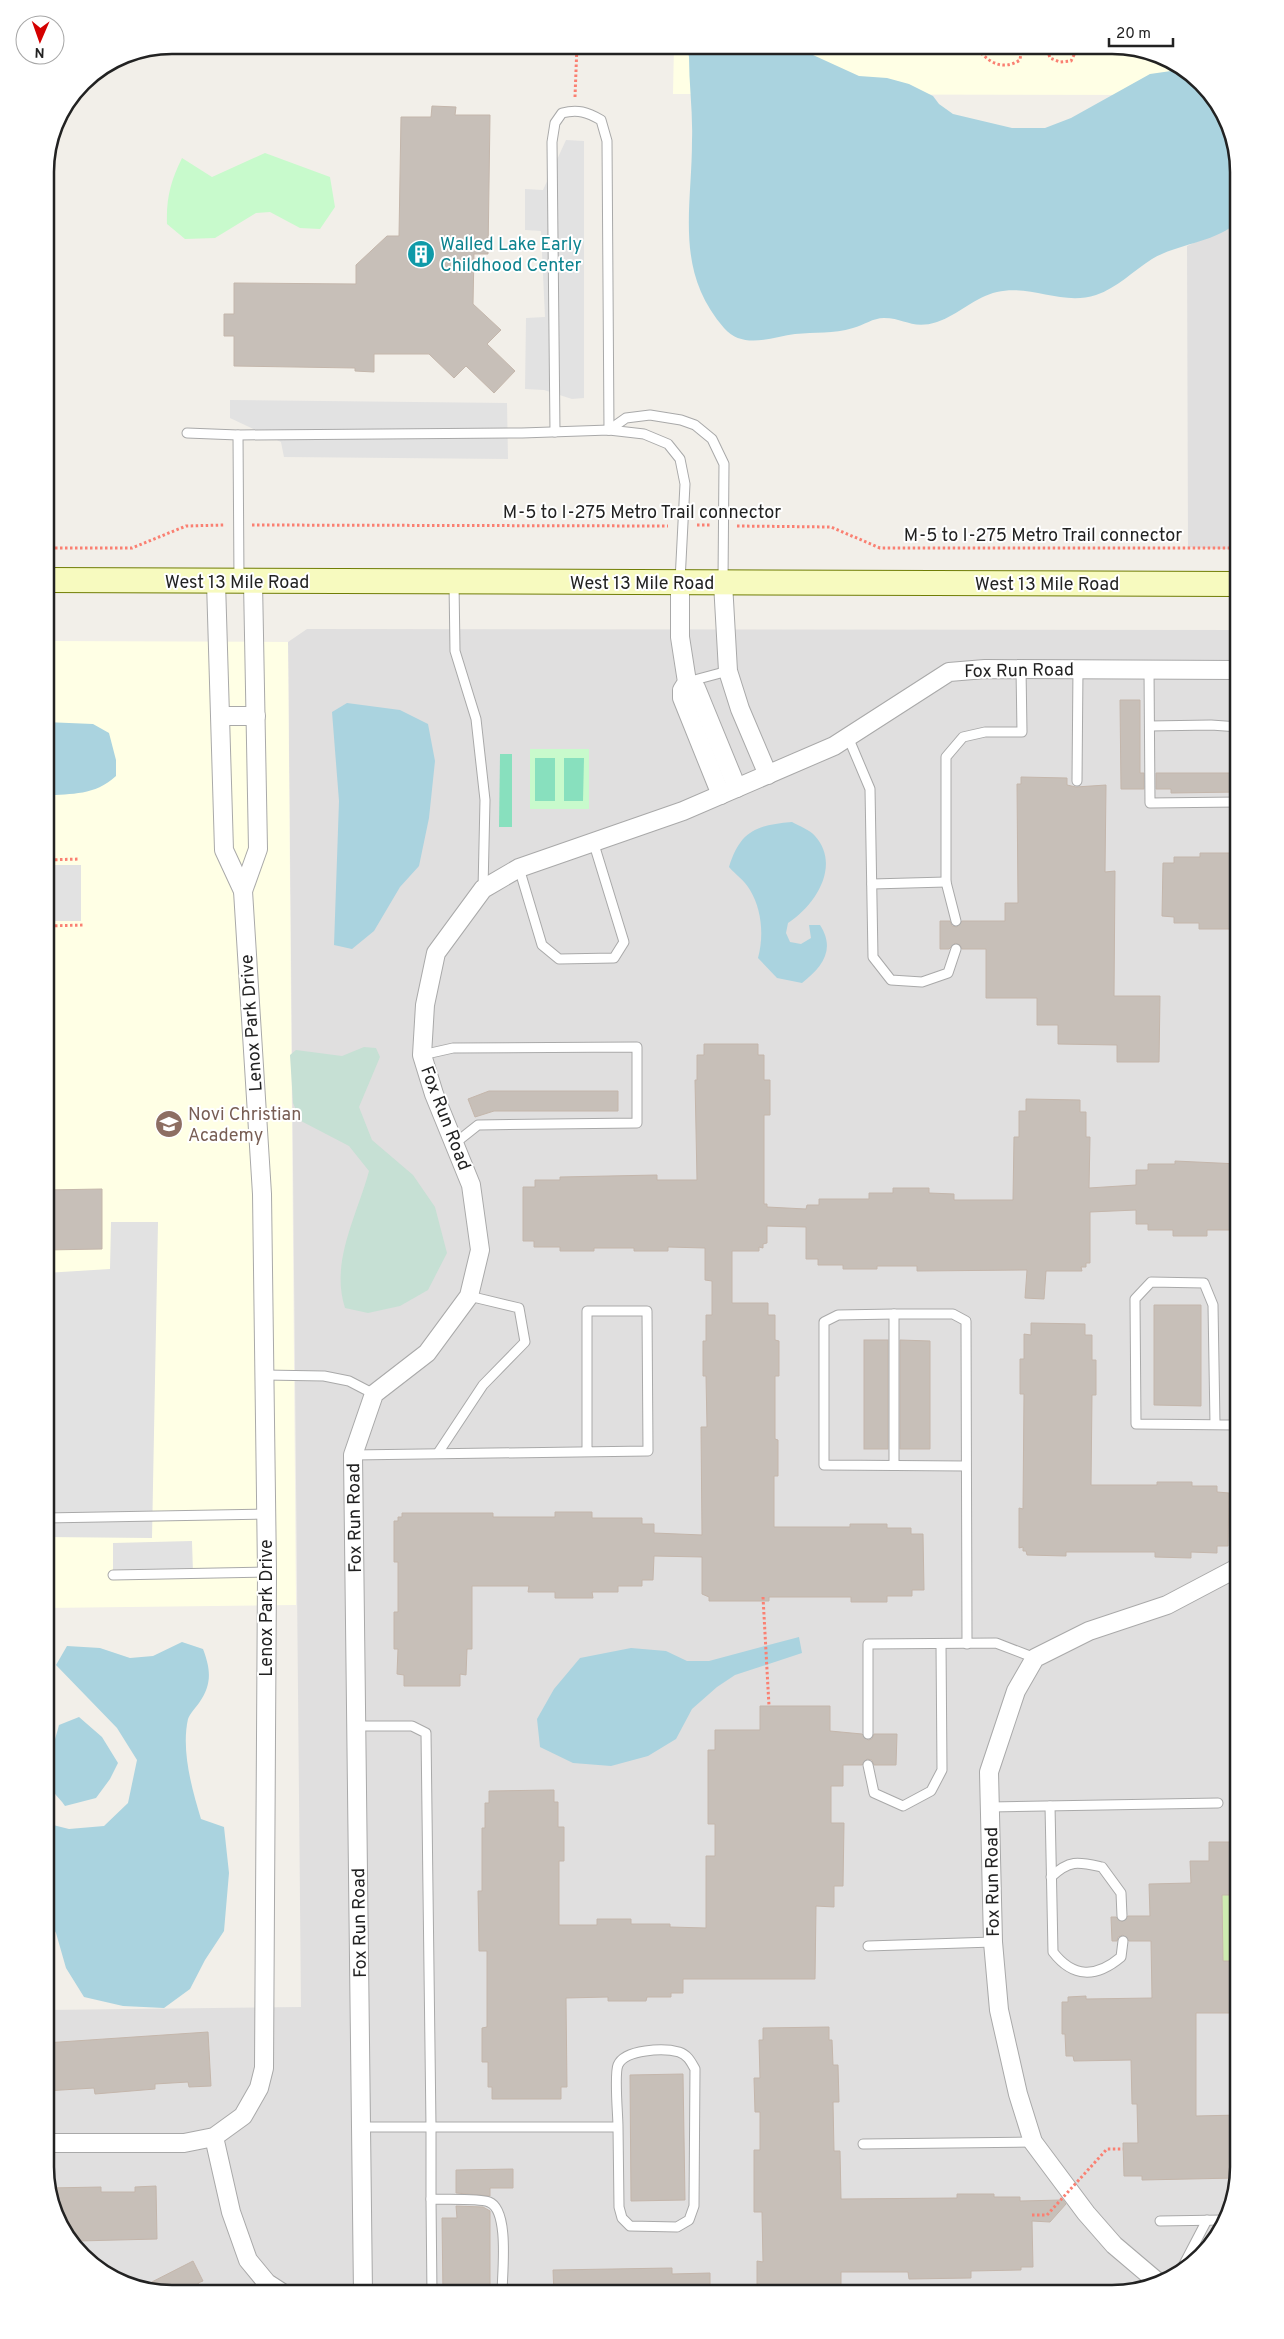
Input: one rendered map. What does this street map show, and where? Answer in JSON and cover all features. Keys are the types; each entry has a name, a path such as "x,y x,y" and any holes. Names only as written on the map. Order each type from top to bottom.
{"street":[{"name":"West 13 Mile Road","path":"54,580 1230,584"},
{"name":"Lenox Park Drive","path":"236,582 256,716 258,849 243,891"},
{"name":"Lenox Park Drive","path":"54,2143 184,2143 214,2137 243,2116 259,2088 264,2068 267,1514 262,1194 243,891 224,850 221,716 236,582"},
{"path":"680,583 680,637 687,682 682,690 682,698 721,795"},
{"path":"723,583 728,671 740,709 768,775"},
{"name":"Fox Run Road","path":"363,2285 353,1455 374,1394 427,1353 469,1296 480,1250 471,1185 434,1094 422,1055 425,1005 436,953 483,889 519,868 683,811 834,746 949,672 1021,669 1230,670"},
{"path":"687,682 696,688 737,788"},
{"path":"221,716 256,716"},
{"path":"1035,1658 1088,1631 1167,1606 1230,1572"},
{"name":"Fox Run Road","path":"1035,1658 1016,1691 989,1772 993,1942 999,2010 1018,2094 1033,2142 1103,2232 1153,2278"},
{"path":"214,2137 230,2212 248,2260 270,2285"}],"lane":[{"path":"555,432 552,142 555,123 562,113 574,110 588,112 601,120 607,141 609,430"},
{"path":"609,430 626,418 650,415 681,420 696,425 712,439 724,464 723,583"},
{"path":"187,433 238,435 609,430 644,434 668,444 680,459 685,484 680,583"},
{"path":"236,582 239,525 238,435"},
{"path":"454,582 455,651 476,719 485,800 483,889"},
{"path":"956,921 946,882 946,757 963,737 985,732 1022,732 1021,669"},
{"path":"1077,781 1078,669"},
{"path":"1149,670 1150,803 1230,802"},
{"path":"687,682 728,671"},
{"path":"1150,726 1230,726"},
{"path":"848,737 870,789 873,957 892,980 922,982 948,973 956,949"},
{"path":"519,868 542,945 559,959 614,958 624,942 593,841"},
{"path":"872,884 946,882"},
{"path":"422,1055 453,1048 637,1047 637,1123 478,1125 454,1144"},
{"path":"1215,1424 1214,1305 1204,1283 1151,1282 1135,1299 1136,1424 1230,1425"},
{"path":"438,1453 483,1385 525,1342 519,1308 469,1296"},
{"path":"353,1455 438,1453 587,1452 648,1451 647,1311 587,1311 587,1452"},
{"path":"894,1314 894,1465"},
{"path":"966,1466 824,1465 822,1341 824,1322 838,1315 894,1314 953,1314 966,1322 967,1644"},
{"path":"265,1376 324,1376 349,1381 374,1394"},
{"path":"54,1518 267,1514"},
{"path":"113,1575 267,1572"},
{"path":"868,1734 868,1644 996,1643 1035,1658"},
{"path":"868,1765 874,1793 903,1806 931,1791 942,1770 942,1644"},
{"path":"356,1726 412,1726 426,1733 432,2285"},
{"path":"990,1807 1218,1803"},
{"path":"1050,1806 1053,1952 1064,1966 1079,1972 1094,1972 1110,1966 1121,1957 1123,1941"},
{"path":"1051,1877 1063,1866 1080,1862 1102,1867 1121,1893 1122,1916"},
{"path":"868,1946 993,1942"},
{"path":"635,2052 680,2052 690,2058 695,2069 694,2206 689,2220 677,2226 630,2226 622,2218 619,2207 618,2127 617,2067 622,2057 635,2052"},
{"path":"361,2127 618,2127"},
{"path":"862,2144 1033,2142"},
{"path":"431,2199 488,2202 498,2208 502,2222 502,2285"},
{"path":"1187,2259 1207,2220"},
{"path":"1160,2221 1218,2220"}],"path":[{"path":"574,110 577,54"},
{"path":"982,54 986,60 993,64 1005,65 1020,60 1021,54"},
{"path":"1049,54 1050,58 1060,62 1072,61 1075,54"},
{"name":"M-5 to I-275 Metro Trail connector","path":"54,548 132,548 186,526 239,525 831,526 880,548 1230,548"},
{"path":"54,860 80,859"},
{"path":"54,926 84,925"},
{"path":"763,1597 769,1706"},
{"path":"1032,2215 1047,2215 1107,2149 1123,2149"}],"shaded area":[{"path":"674,54 1120,54 1136,56 1165,66 1190,83 1210,106 1221,126 1229,156 1187,95 673,94"},
{"path":"566,140 584,141 584,398 572,399 544,390 525,389 526,318 545,317 541,231 525,230 525,189 543,190"},
{"path":"1230,227 1230,549 1188,547 1187,246"},
{"path":"230,400 507,403 508,459 284,457 281,442 230,418"},
{"path":"307,629 1230,630 1230,2175 1224,2205 1218,2220 1206,2239 1184,2261 1158,2276 1136,2283 1120,2285 164,2285 134,2279 119,2273 100,2261 78,2239 63,2213 56,2191 54,2175 54,2010 301,2007 288,642"},
{"name":"Novi Christian Academy","path":"54,641 288,642 296,1605 54,1608"},
{"path":"54,865 81,865 81,921 54,921"},
{"path":"364,1047 376,1048 380,1057 359,1107 372,1140 413,1175 435,1207 447,1253 428,1290 400,1306 368,1313 345,1308 341,1291 341,1274 347,1239 369,1171 349,1146 301,1121 293,1103 290,1055 296,1050 342,1056"},
{"path":"111,1222 158,1222 152,1538 54,1537 54,1272 110,1269"},
{"path":"192,1541 193,1574 113,1575 113,1543"}],"green space":[{"path":"265,153 330,177 335,207 320,229 300,228 270,212 256,213 215,238 185,239 167,224 167,206 170,190 182,158 212,177"},
{"path":"530,749 589,749 589,809 530,809"},
{"path":"500,754 512,754 512,827 499,827"},
{"path":"535,758 555,758 555,801 535,801"},
{"path":"564,758 584,758 583,801 564,801"},
{"path":"1222,1895 1230,1895 1230,1961 1223,1961"}],"water":[{"path":"688,54 813,55 859,76 887,78 909,84 933,96 939,104 953,114 1012,128 1045,128 1071,118 1150,74 1173,71 1190,83 1201,94 1210,106 1224,134 1230,164 1230,227 1219,234 1174,249 1152,259 1104,292 1083,298 1058,297 1009,290 989,294 945,319 928,324 921,325 891,318 880,318 853,328 838,331 795,334 758,340 740,339 724,328 708,306 698,284 692,261 689,238 692,130"},
{"path":"347,703 400,710 428,724 435,761 429,818 419,866 400,887 374,931 352,949 334,945 339,801 332,712"},
{"path":"54,722 93,724 109,733 116,760 116,776 100,787 74,794 54,795"},
{"path":"792,822 815,836 822,847 826,859 822,884 808,906 788,923 786,933 790,942 801,944 811,938 809,925 820,925 825,934 827,950 821,964 802,983 777,978 758,958 761,941 761,923 757,906 748,887 729,867 738,845 751,832 769,825"},
{"path":"799,1637 802,1653 735,1675 717,1687 692,1709 676,1739 648,1756 611,1766 573,1763 540,1747 537,1719 554,1689 580,1658 631,1648 666,1651 687,1661 709,1661"},
{"path":"182,1642 203,1649 208,1664 209,1677 203,1696 188,1719 186,1744 188,1770 201,1819 224,1827 229,1873 224,1931 205,1960 190,1989 164,2008 123,2006 84,1997 66,1968 54,1929 54,1825 69,1829 104,1826 128,1803 137,1760 117,1728 56,1665 67,1646 100,1648 130,1658 153,1656"},
{"path":"79,1717 102,1737 118,1763 110,1779 96,1798 65,1806 54,1792 54,1745 59,1725"}],"building":[{"name":"Walled Lake Early Childhood Center","path":"432,106 456,107 455,115 490,115 488,254 474,254 473,304 501,330 487,344 515,371 494,393 466,366 454,378 429,354 374,354 374,372 355,371 355,368 234,366 234,336 224,336 224,314 234,314 234,283 356,284 356,265 387,236 399,236 401,117 431,117"},
{"path":"1120,700 1140,700 1140,773 1144,773 1144,789 1121,789"},
{"path":"1156,773 1230,773 1230,792 1171,793 1171,789 1156,789"},
{"path":"1021,777 1067,778 1067,785 1076,787 1106,785 1105,872 1115,871 1114,996 1160,996 1159,1062 1117,1062 1117,1045 1058,1044 1058,1025 1037,1025 1037,998 986,998 986,949 962,949 960,945 955,943 949,949 940,949 940,921 950,921 952,926 957,927 962,921 1005,921 1005,903 1018,903 1017,784 1021,784"},
{"path":"1200,853 1230,853 1230,929 1199,929 1199,923 1174,923 1174,917 1162,916 1163,863 1174,863 1174,857 1200,857"},
{"path":"704,1044 758,1044 758,1055 764,1055 764,1080 770,1080 770,1115 764,1115 764,1204 767,1204 767,1207 806,1209 807,1205 819,1205 819,1199 869,1199 869,1193 893,1193 893,1188 929,1188 929,1193 954,1194 954,1200 1013,1200 1014,1137 1019,1137 1019,1111 1026,1111 1026,1099 1080,1100 1080,1112 1086,1112 1086,1137 1090,1137 1089,1188 1136,1185 1136,1170 1148,1170 1148,1164 1175,1164 1175,1161 1230,1164 1230,1230 1207,1230 1207,1236 1173,1236 1173,1230 1148,1230 1148,1224 1136,1224 1136,1210 1090,1212 1090,1263 1086,1263 1086,1267 1081,1267 1082,1271 1046,1271 1044,1299 1025,1298 1027,1270 917,1271 917,1266 877,1266 877,1269 843,1269 843,1265 818,1265 818,1259 806,1259 806,1227 767,1226 767,1243 763,1244 763,1248 759,1247 759,1251 732,1251 732,1303 768,1303 768,1315 775,1315 775,1340 779,1341 779,1376 775,1376 775,1439 778,1440 778,1476 774,1476 774,1527 850,1527 850,1524 887,1524 887,1528 911,1528 911,1534 923,1534 924,1590 912,1590 912,1596 887,1596 887,1602 851,1602 851,1597 769,1597 769,1601 709,1601 709,1597 702,1594 702,1557 654,1556 653,1580 642,1580 642,1586 618,1586 618,1592 592,1592 593,1598 555,1598 555,1592 528,1592 529,1586 472,1586 472,1649 467,1649 466,1675 460,1674 460,1686 404,1686 404,1675 397,1674 398,1649 394,1649 394,1612 398,1612 398,1562 394,1562 394,1521 398,1521 398,1517 402,1517 402,1513 493,1513 493,1517 555,1517 555,1512 592,1512 592,1518 642,1518 642,1524 654,1524 654,1533 702,1535 701,1427 707,1427 706,1376 703,1376 703,1341 706,1341 706,1315 712,1315 712,1281 705,1280 705,1248 668,1247 668,1251 634,1251 634,1248 594,1248 594,1251 560,1251 560,1247 534,1247 534,1241 523,1241 523,1187 535,1187 535,1180 560,1180 560,1177 657,1175 657,1180 697,1180 695,1080 697,1080 697,1055 704,1055"},
{"path":"489,1091 618,1091 618,1111 494,1111 475,1117 468,1099"},
{"path":"102,1189 102,1249 54,1250 54,1190"},
{"path":"1154,1305 1201,1305 1201,1406 1154,1405"},
{"path":"1031,1323 1085,1324 1085,1335 1092,1335 1092,1360 1096,1360 1096,1395 1092,1395 1091,1485 1157,1485 1157,1482 1192,1482 1192,1486 1217,1486 1217,1492 1229,1493 1228,1546 1217,1546 1217,1553 1191,1552 1191,1558 1155,1557 1155,1552 1066,1552 1066,1556 1027,1555 1026,1551 1023,1551 1023,1547 1019,1548 1019,1508 1023,1509 1024,1394 1020,1394 1020,1359 1024,1359 1024,1334 1031,1335"},
{"path":"864,1340 888,1340 888,1449 864,1449"},
{"path":"900,1340 930,1341 930,1449 900,1449"},
{"path":"760,1706 830,1706 830,1731 862,1734 868,1740 872,1739 874,1734 897,1734 896,1765 874,1765 872,1760 867,1759 862,1765 843,1765 843,1786 831,1786 831,1823 844,1823 843,1886 834,1886 834,1907 816,1906 815,1979 683,1979 683,1993 671,1993 671,1997 647,1997 646,2001 608,2001 608,1997 566,1998 567,2087 561,2087 561,2099 492,2099 492,2087 488,2087 488,2062 482,2062 482,2028 487,2027 487,1951 479,1951 478,1891 482,1891 482,1828 485,1828 485,1803 489,1803 489,1791 554,1790 554,1802 558,1802 558,1827 564,1827 564,1861 559,1861 559,1925 597,1925 597,1919 631,1919 631,1924 670,1924 670,1927 706,1928 706,1856 715,1856 715,1824 708,1824 708,1750 715,1750 715,1730 760,1730"},
{"path":"1209,1842 1230,1842 1230,1895 1222,1895 1223,1961 1230,1961 1230,2013 1196,2013 1196,2116 1230,2115 1230,2178 1142,2180 1142,2176 1124,2176 1123,2143 1138,2143 1137,2104 1132,2104 1131,2060 1074,2061 1073,2056 1066,2056 1065,2034 1062,2034 1062,2002 1068,2002 1068,1997 1086,1996 1086,1999 1152,1998 1151,1941 1129,1941 1123,1935 1118,1937 1117,1941 1112,1941 1111,1917 1116,1917 1122,1922 1128,1916 1150,1916 1149,1884 1191,1883 1190,1861 1209,1861"},
{"path":"829,2027 829,2040 832,2040 833,2065 838,2065 839,2102 833,2102 834,2151 840,2151 841,2199 957,2198 957,2194 994,2194 994,2197 1020,2197 1020,2201 1063,2200 1066,2204 1050,2222 1032,2221 1033,2267 1021,2267 1021,2270 971,2271 971,2278 909,2279 908,2272 841,2272 841,2285 757,2285 757,2261 763,2262 762,2212 754,2212 754,2150 760,2150 760,2112 755,2112 754,2078 760,2078 759,2040 763,2040 763,2028"},
{"path":"208,2032 211,2086 189,2087 188,2082 155,2084 155,2089 95,2094 94,2088 54,2090 54,2042"},
{"path":"683,2074 685,2200 631,2201 630,2075"},
{"path":"513,2169 513,2188 490,2188 490,2196 456,2193 456,2170"},
{"path":"156,2186 157,2239 80,2241 63,2213 56,2188 101,2187 101,2192 135,2192 135,2187"},
{"path":"456,2206 483,2207 490,2211 490,2285 443,2285 442,2218 457,2218"},
{"path":"193,2261 203,2281 198,2283 199,2285 149,2283"},
{"path":"672,2268 672,2274 710,2273 710,2285 554,2285 553,2270"}],"place":[{"name":"Walled Lake Early Childhood Center","path":"421,254"},
{"name":"Novi Christian Academy","path":"169,1124"}]}
